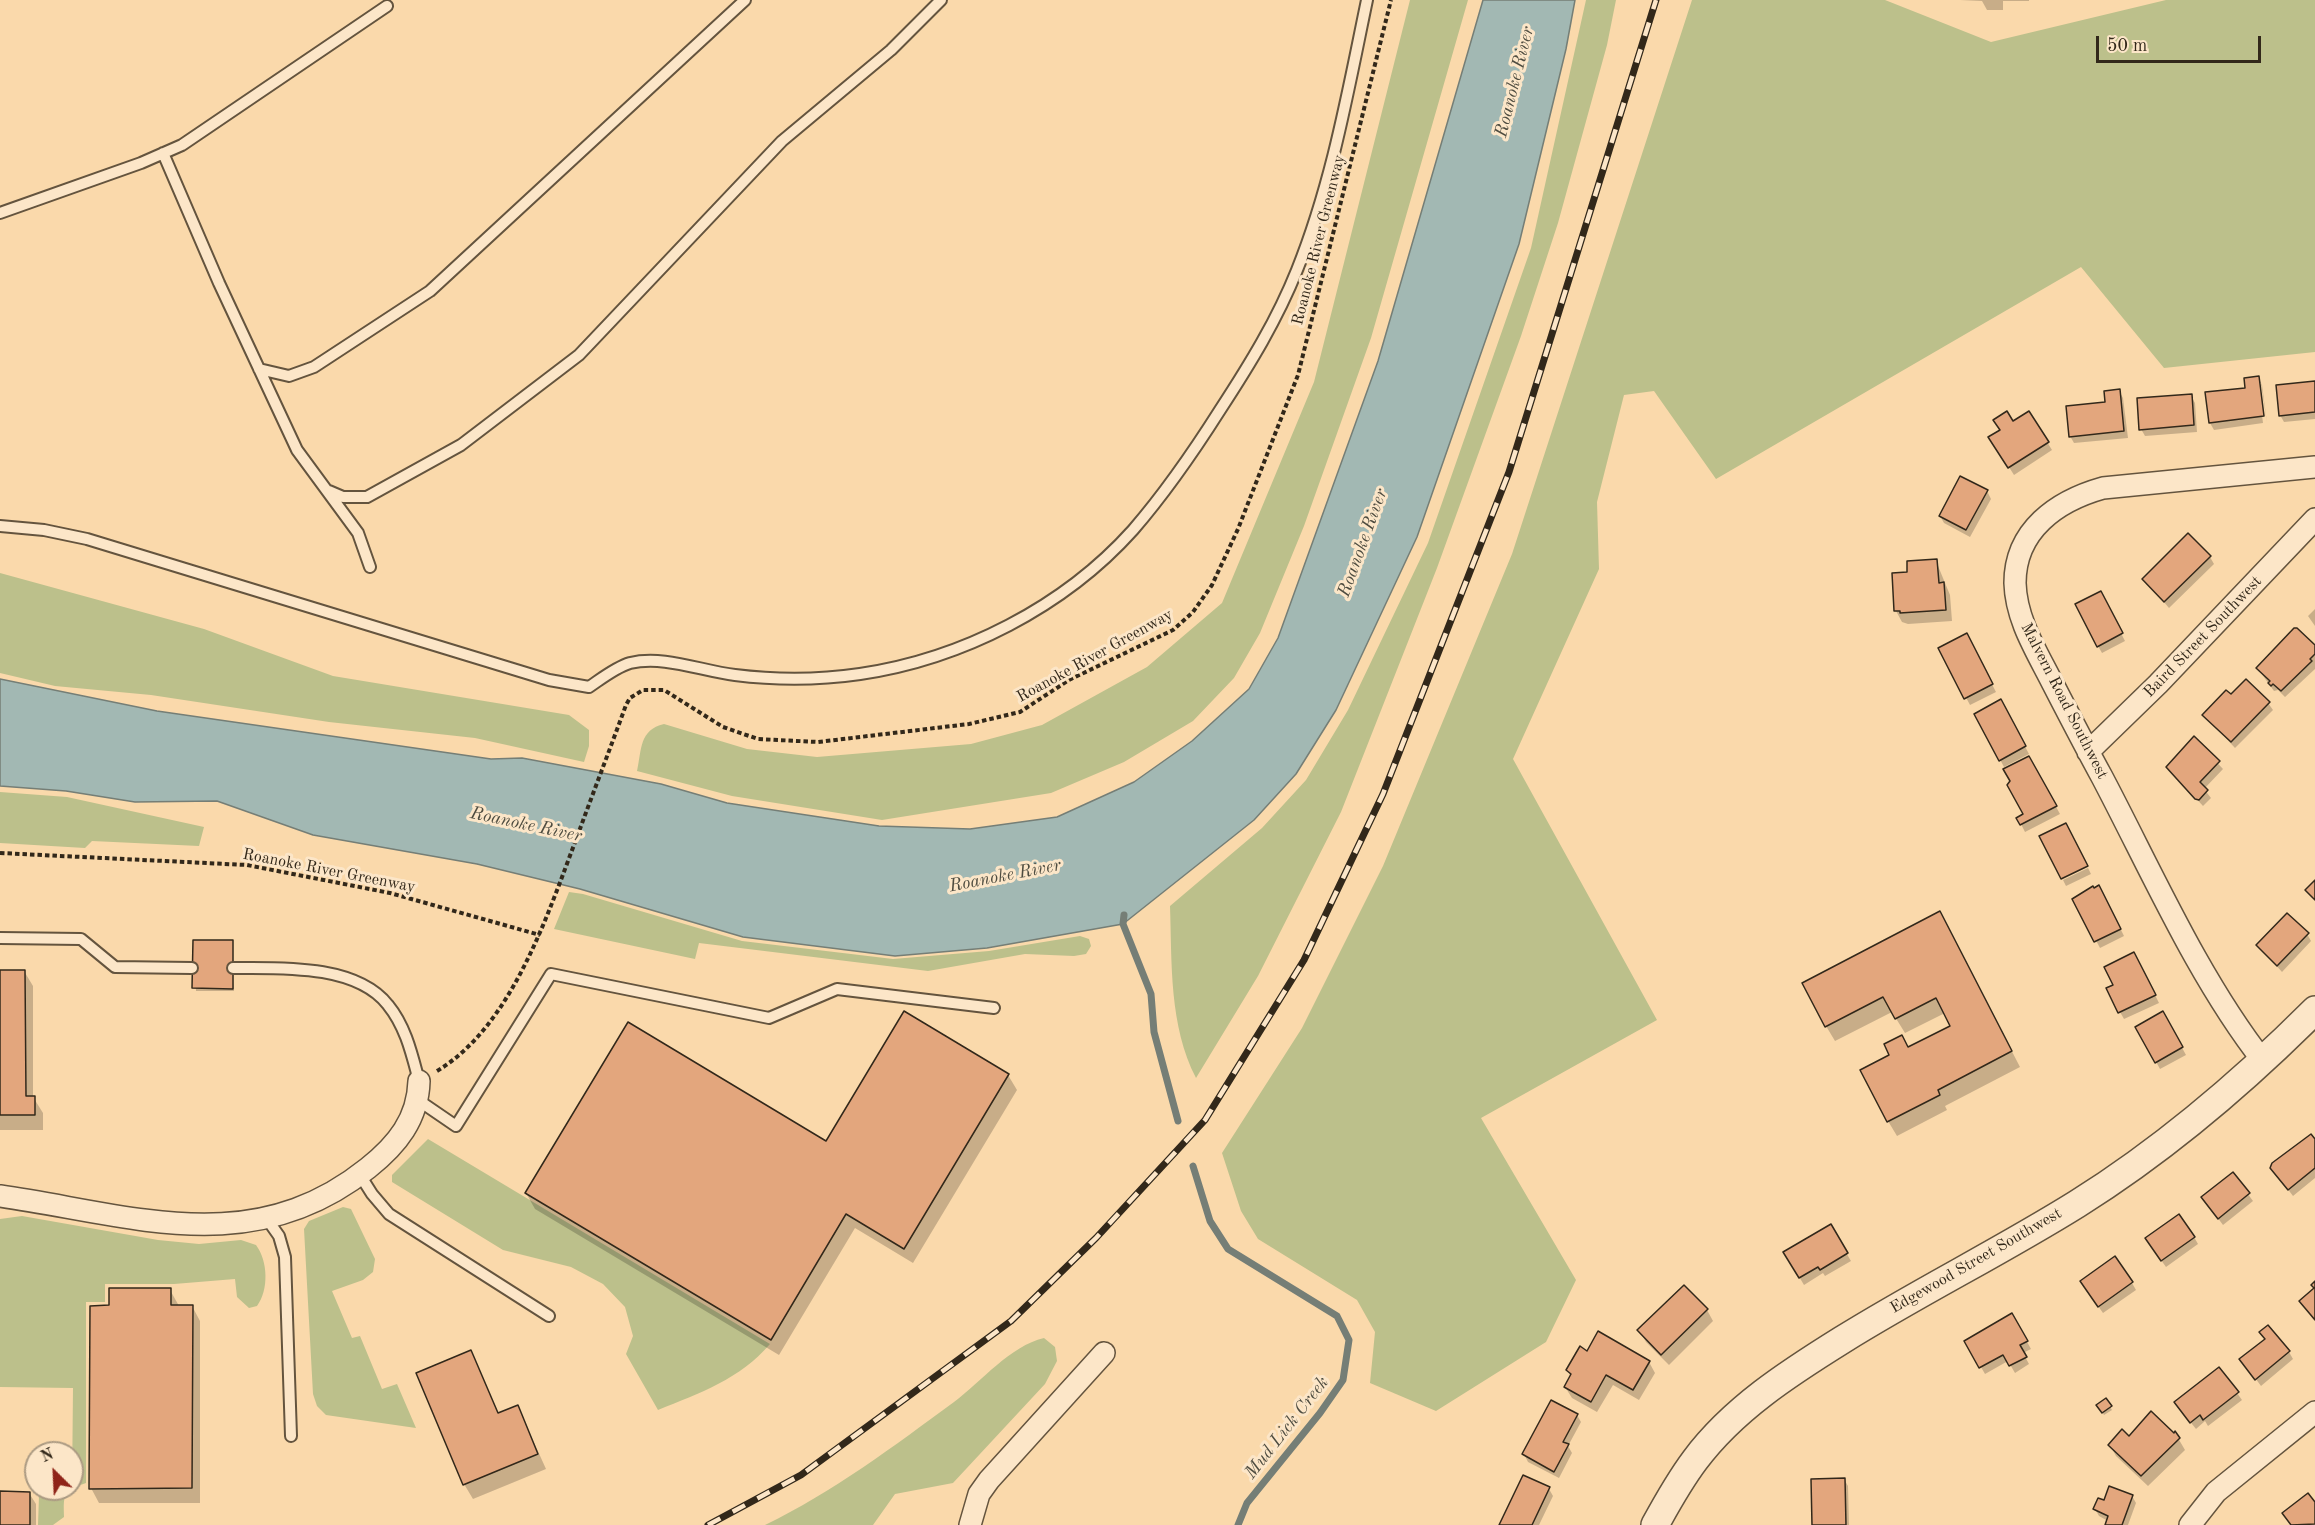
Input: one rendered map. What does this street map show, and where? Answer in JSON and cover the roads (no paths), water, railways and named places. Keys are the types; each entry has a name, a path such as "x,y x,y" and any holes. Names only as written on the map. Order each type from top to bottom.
{"street":[{"name":"Malvern Road Southwest","path":"2263,1060 2221,1001 2088,752 2025,628 2018,606 2015,582 2025,540 2052,510 2080,494 2103,488 2315,467"},
{"name":"Baird Street Southwest","path":"2088,752 2183,659 2315,519"},
{"name":"Edgewood Street Southwest","path":"1655,1525 1696,1458 1729,1423 1765,1391 1880,1316 2077,1204 2148,1155 2263,1060 2315,1010"},
{"path":"0,1196 191,1226 229,1225 267,1219 307,1205 360,1175 386,1154 408,1127 419,1091"},
{"path":"970,1525 980,1494 989,1480 1104,1353"},
{"path":"2190,1525 2216,1492 2315,1412"}],"lane":[{"path":"259,369 289,376 314,367 429,291 745,0"},
{"path":"329,491 343,497 367,497 461,445 579,355 782,141 891,50 941,0"},
{"path":"0,526 44,530 87,539 549,680 589,687 628,663 660,660 692,669 739,676 811,678 860,674 907,664 953,650 1039,608 1102,560 1133,530 1191,454 1248,367 1275,321 1298,268 1322,199 1338,143 1368,0"},
{"path":"0,213 163,153 220,121 387,6"},
{"path":"163,153 297,450 358,533 370,567"},
{"path":"0,938 81,939 115,967 192,968"},
{"path":"233,968 320,971 362,983 388,1004 407,1037 419,1091 456,1126 551,974 770,1018 837,989 994,1008"},
{"path":"360,1175 389,1214 549,1316"},
{"path":"267,1219 279,1236 285,1257 291,1436"}],"water":[{"name":"Roanoke River","path":"1483,0 1575,0 1566,49 1519,244 1417,537 1336,710 1296,774 1254,820 1123,924 987,948 895,956 743,937 580,889 477,864 313,835 217,801 135,802 66,791 0,786 0,679 157,711 491,759 522,758 661,784 727,803 879,826 970,829 1057,817 1134,782 1192,741 1249,689 1278,638 1378,361"}],"waterway":[{"name":"Mud Lick Creek","path":"1124,915 1123,924 1151,994 1154,1032 1178,1121"},
{"name":"Mud Lick Creek","path":"1193,1166 1210,1221 1228,1249 1337,1316 1349,1340 1343,1380 1320,1413 1247,1503 1238,1525"}],"railway":[{"path":"708,1525 801,1475 1011,1321 1096,1238 1205,1120 1304,960 1383,794 1509,472 1656,0"}]}
